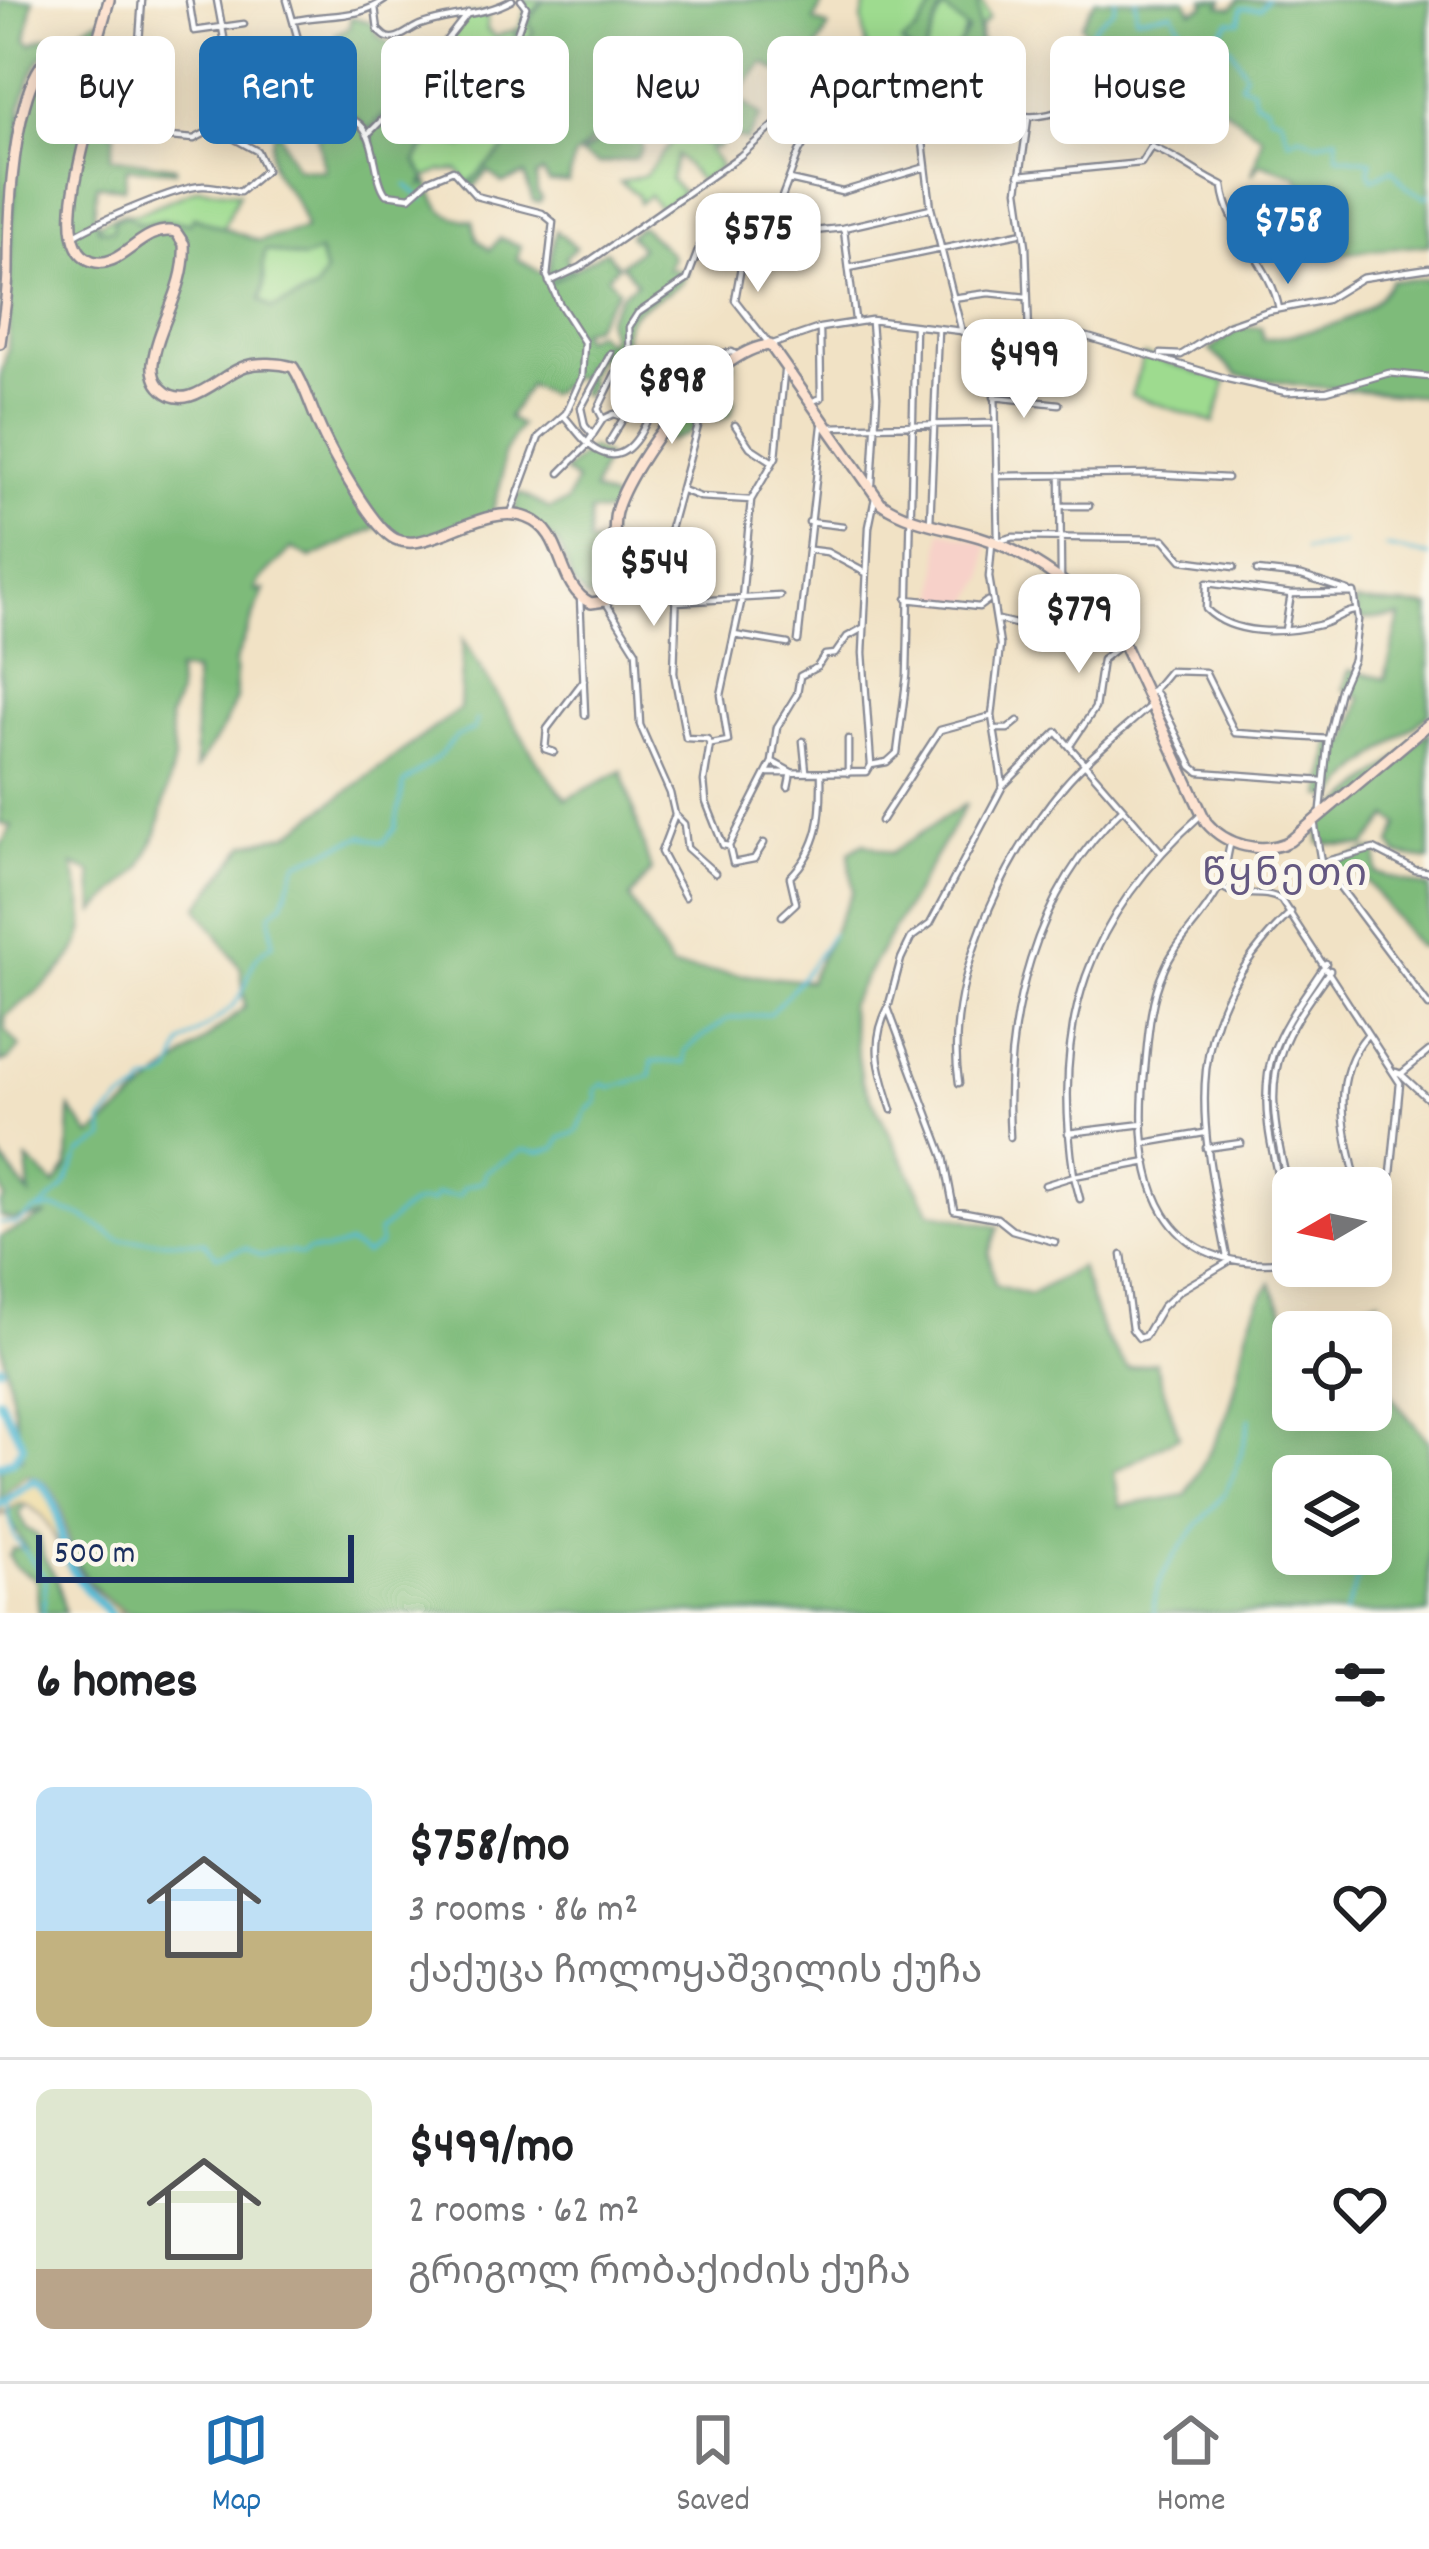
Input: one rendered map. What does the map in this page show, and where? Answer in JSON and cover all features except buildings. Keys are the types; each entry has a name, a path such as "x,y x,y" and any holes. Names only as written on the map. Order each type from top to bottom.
{"main road":[{"path":"99,36 109,0"},
{"path":"0,343 8,215 28,92 36,75"},
{"path":"83,144 74,197 75,235 82,255 111,261 149,235 176,232 184,244 184,263 153,364 161,389 178,398 193,396 250,364 293,367 331,449 394,539 416,542 511,513 535,520 551,537 580,597 590,603 605,601 616,584 612,538 621,495 632,473 692,396 738,356 770,345 872,494 908,517 996,542 1061,583 1106,619 1150,692 1151,706 1202,814 1214,831 1231,841 1276,847 1290,841 1429,724"}],"street":[{"path":"139,36 142,0"},
{"path":"189,0 194,31 244,24"},
{"path":"217,0 222,36"},
{"path":"328,14 330,0"},
{"path":"293,21 328,14 359,15 385,0"},
{"path":"374,7 378,30 392,38 444,17 482,12 512,0"},
{"path":"516,36 526,7 521,0"},
{"path":"276,1 288,3 320,117 356,121 368,135 376,177 386,194 410,197 429,179 453,170 476,196 549,218 553,227 549,282 584,342 578,392 564,416 539,437 511,513"},
{"path":"450,36 468,13"},
{"path":"1028,334 1018,175 1028,118 1050,111"},
{"path":"368,135 381,122"},
{"path":"75,235 114,215 200,186 240,192 266,170 257,151 229,133 215,128 194,139 175,137"},
{"path":"549,282 581,267 740,156 767,132"},
{"path":"804,144 768,234 748,253 734,292 735,300 770,345 854,319 994,335 1084,337 1228,380 1286,392 1327,391 1389,373 1429,377"},
{"path":"923,144 931,208 962,332"},
{"path":"1018,175 1141,163 1151,147 1170,154 1223,186 1226,208 1270,280 1280,309"},
{"path":"789,181 842,192 926,166"},
{"path":"666,376 645,381 633,370 629,327 638,313 687,280 717,201"},
{"path":"768,234 843,228 931,208"},
{"path":"843,228 854,319"},
{"path":"849,268 1022,232"},
{"path":"1146,352 1178,356 1228,325 1326,300 1362,278 1429,268"},
{"path":"952,298 989,293 1027,297"},
{"path":"871,320 877,396 863,628 872,765"},
{"path":"767,773 867,772 872,765 891,759 900,743 907,675 916,326"},
{"path":"810,402 820,398 820,328"},
{"path":"930,524 938,329"},
{"path":"994,335 998,476 996,542 989,577 1000,645 992,716 1003,786"},
{"path":"593,435 580,408 611,352"},
{"path":"564,416 605,454 622,453 639,436 666,376 677,363 732,352 738,356"},
{"path":"603,419 598,409 620,366"},
{"path":"710,744 728,741 721,695 742,598 751,500 773,462 784,366"},
{"path":"666,376 698,403 701,420 670,529 678,556 674,673 686,738 706,739 710,744 706,802 723,844 729,846"},
{"path":"609,442 640,391"},
{"path":"994,397 1059,404"},
{"path":"560,473 589,443 603,419 614,414 626,418"},
{"path":"798,641 825,424 934,427 995,423"},
{"path":"735,425 750,448 773,462"},
{"path":"998,476 1227,478"},
{"path":"1060,476 1061,583"},
{"path":"682,490 751,500"},
{"path":"1061,506 1089,506"},
{"path":"810,520 843,526"},
{"path":"996,542 1062,537 1164,539 1182,560 1234,567"},
{"path":"809,550 827,552 866,573"},
{"path":"1257,571 1302,576 1354,593"},
{"path":"1354,593 1291,594 1207,583 1205,595 1208,614 1236,628 1318,626 1339,613 1354,611"},
{"path":"1354,593 1358,620 1353,660 1328,739 1317,819 1321,862 1429,1006"},
{"path":"1285,630 1291,594"},
{"path":"675,602 779,596"},
{"path":"580,597 585,715"},
{"path":"907,599 979,607 987,601"},
{"path":"605,601 636,651 638,718 668,785 675,815 684,824 687,848 715,873"},
{"path":"997,619 1028,627"},
{"path":"764,843 754,859 734,863 729,846 772,762 776,727 797,694 800,676 818,667 824,655 835,654 847,637 863,628"},
{"path":"734,635 788,644"},
{"path":"1071,745 1095,708 1102,660 1123,643"},
{"path":"1323,781 1199,772 1150,692 1168,671 1205,672 1235,733 1328,739"},
{"path":"554,752 544,749 545,732 584,680"},
{"path":"959,1084 956,1026 978,942 1006,875 1027,836 1066,783 1151,706"},
{"path":"880,821 940,730 992,716"},
{"path":"995,729 1008,729 1018,721"},
{"path":"892,1110 876,1044 901,959 911,938 930,924 1003,786 1053,733 1071,745 1161,852"},
{"path":"848,739 848,773"},
{"path":"803,741 806,773"},
{"path":"772,762 791,772"},
{"path":"788,787 791,772"},
{"path":"782,916 796,903 792,874 816,844 821,773"},
{"path":"1010,1137 1011,1035 1030,961 1073,868 1123,808"},
{"path":"1080,1199 1068,1133 1066,1076 1079,994 1124,901 1161,852 1202,814"},
{"path":"675,815 662,852 686,897"},
{"path":"1231,841 1220,885 1163,971 1148,1033 1143,1124 1156,1202 1166,1218 1187,1240 1228,1262 1272,1261"},
{"path":"1321,862 1374,849 1429,872"},
{"path":"1220,885 1230,893 1274,895 1291,912 1367,1035 1398,1073 1429,1100"},
{"path":"1228,1262 1204,1133 1206,1056 1224,1002 1270,933 1291,912"},
{"path":"1283,1167 1268,1072 1274,1050 1328,966"},
{"path":"888,1008 944,1157 954,1210 997,1218 1012,1230 1055,1242"},
{"path":"1353,1167 1343,1084 1356,1047 1367,1035"},
{"path":"1398,1073 1429,1051"},
{"path":"1392,1167 1398,1073"},
{"path":"1068,1133 1143,1124"},
{"path":"1145,1143 1204,1133"},
{"path":"1206,1148 1240,1143"},
{"path":"1045,1185 1147,1162"},
{"path":"1122,1255 1132,1329 1139,1338 1179,1291 1228,1262"}],"shaded area":[{"path":"941,530 987,544 985,578 970,603 937,602"}],"green space":[{"path":"0,0 33,0 26,39 36,42 36,65 21,106 0,319"},
{"path":"522,0 543,0 532,13 530,36 516,36 527,6"},
{"path":"543,0 824,0 814,21 829,27 824,36 767,36 767,65 763,63 743,88 743,36 593,36 593,140 574,157 568,182 549,182 542,172 536,176 539,202 533,201 524,175 502,183 488,171 474,187 470,182 510,144 569,144 569,36 531,36 528,22"},
{"path":"867,0 938,0 912,36 865,36 862,19"},
{"path":"938,0 978,1 979,36 965,36 968,31 946,10 940,12 931,36 911,36"},
{"path":"976,0 981,0 989,18 978,36"},
{"path":"1095,0 1186,0 1192,11 1206,5 1204,0 1223,0 1220,6 1232,8 1239,0 1429,0 1429,245 1324,255 1313,207 1296,175 1260,163 1252,175 1262,136 1229,112 1229,36 1088,36 1081,25"},
{"path":"946,10 967,26 963,36 931,36"},
{"path":"487,14 487,30 494,36 450,36 469,15"},
{"path":"351,17 370,22 381,38 381,118 369,130 357,119 357,36 335,34 349,27"},
{"path":"104,18 98,36 55,36 73,32"},
{"path":"36,80 36,144 113,144 111,157 175,167 175,171 127,168 124,188 97,185 94,214 99,229 113,230 114,220 126,215 139,224 190,223 193,217 259,241 305,229 301,212 275,172 272,144 285,144 296,168 325,171 319,144 357,144 357,124 373,145 370,134 381,123 381,144 431,144 420,151 416,162 426,178 422,185 428,182 443,210 473,221 477,239 490,250 500,238 521,246 517,259 547,276 556,231 576,247 565,257 572,270 550,283 606,251 618,266 607,276 618,289 593,326 579,331 583,338 596,332 606,342 611,337 606,319 622,293 637,283 621,264 641,248 629,235 641,226 673,256 668,269 688,271 671,291 637,310 625,332 628,360 636,377 643,384 660,380 653,396 640,389 607,351 603,358 597,356 585,396 580,393 583,365 579,378 573,377 549,395 529,385 508,418 520,425 503,455 491,516 407,542 380,526 311,558 292,548 259,581 255,591 264,590 235,662 236,699 196,769 194,672 177,671 178,697 169,718 174,760 157,834 140,869 95,912 91,872 73,865 84,915 82,937 55,976 5,1016 5,1030 20,1047 0,1063 0,847 12,826 0,824 0,379 8,348 11,237 22,120","holes":["266,250 303,259 319,252 325,273 315,291 272,309 260,300"]},
{"path":"743,102 761,116 743,140"},
{"path":"510,144 470,182 475,192 458,170 426,178 416,162 426,145"},
{"path":"595,144 642,144 636,158 599,164 581,155"},
{"path":"671,144 713,147 709,151 721,167 700,181 677,155 670,179 683,193 660,209 649,195 639,203 637,194 620,182 645,175"},
{"path":"199,188 239,193 223,228 194,217 190,223 131,220 113,231 99,229 98,224 124,213 136,214"},
{"path":"266,250 303,258 319,251 325,273 315,291 272,309 260,300"},
{"path":"1429,279 1429,397 1238,375 1210,350 1239,328 1261,327 1263,340 1335,324 1367,308 1391,280"},
{"path":"1144,355 1226,382 1214,423 1131,395"},
{"path":"735,361 724,388 734,400 730,415 705,416 687,434 670,440 662,437 698,394"},
{"path":"590,448 606,456 593,491 616,501 612,513 590,512 588,543 609,544 613,579 602,597 586,598 573,583 558,543 514,512 519,493 550,509 567,502 576,481 564,472"},
{"path":"1355,602 1429,607 1429,714 1360,769 1334,798 1322,796 1331,740 1348,743 1361,697 1343,689 1349,670 1385,679 1400,617 1358,620"},
{"path":"463,639 539,764 566,799 622,771 651,871 630,898 672,968 809,981 853,891 849,852 864,843 891,853 967,803 849,1005 862,1080 930,1212 999,1227 989,1253 995,1285 1030,1295 1080,1267 1104,1336 1128,1369 1155,1362 1179,1436 1114,1472 1120,1506 1186,1495 1228,1412 1250,1324 1271,1283 1283,1311 1272,1311 1272,1431 1392,1431 1392,1397 1429,1442 1429,1613 126,1613 98,1591 80,1568 60,1507 0,1499 0,1469 23,1457 0,1337 0,1237 47,1215 12,1220 0,1216 5,1199 0,1156 30,1195 27,1159 55,1185 68,1166 70,1108 91,1136 245,1007 241,969 198,907 246,844 289,834 460,709"},
{"path":"1429,732 1429,860 1397,855 1391,844 1399,824 1389,817 1365,847 1320,843 1318,824"},
{"path":"1378,852 1376,873 1429,888 1429,947 1417,946 1360,872 1341,871 1333,862"},
{"path":"1378,1300 1370,1311 1325,1311"},
{"path":"19,1503 26,1504 19,1513 26,1528 39,1537 44,1558 58,1581 65,1613 39,1613 36,1579 15,1567 9,1556 13,1549 26,1549 7,1513"}],"sand":[{"path":"26,1475 40,1480 57,1499 81,1575 126,1613 107,1613 86,1592 46,1522 30,1507 19,1503 0,1516 7,1492"}],"waterway":[{"path":"1092,36 1092,30 1114,9 1115,0"},
{"path":"1136,0 1136,17 1172,12 1182,29 1200,36"},
{"path":"1217,36 1230,21 1240,22 1241,8 1260,8 1267,0"},
{"path":"1229,46 1245,73 1240,84 1252,88 1254,100 1281,118 1289,141 1299,135 1317,143 1337,137 1337,156 1372,161 1373,179 1392,169 1407,187 1429,195"},
{"path":"406,185 423,199"},
{"path":"1305,550 1343,544"},
{"path":"1385,547 1429,556"},
{"path":"40,1209 64,1188 80,1153 105,1139 102,1122 121,1101 141,1091 145,1083 168,1075 182,1044 237,1001 253,963 273,944 270,914 283,902 297,863 363,836 383,843 395,828 404,783 456,737 474,729 477,720"},
{"path":"0,1223 16,1224 34,1211 53,1208 82,1216 120,1240 204,1242 217,1256 246,1248 261,1256 302,1255 349,1244 365,1254 380,1245 378,1232 409,1206 432,1202 436,1195 459,1196 464,1187 484,1181 485,1172 523,1150 556,1148 561,1138 577,1132 587,1110 597,1102 596,1089 604,1084 610,1088 651,1076 652,1061 685,1063 685,1050 727,1019 769,1014 832,933"},
{"path":"0,1400 23,1445 14,1459 0,1465"},
{"path":"1154,1613 1168,1567 1231,1481 1250,1418"},
{"path":"0,1504 33,1480 43,1486 54,1504 71,1566 110,1613"},
{"path":"6,1500 14,1537 46,1579 43,1613"},
{"path":"1345,1613 1359,1575"}],"district":[{"name":"წყნეთი","path":"1286,871"}]}
